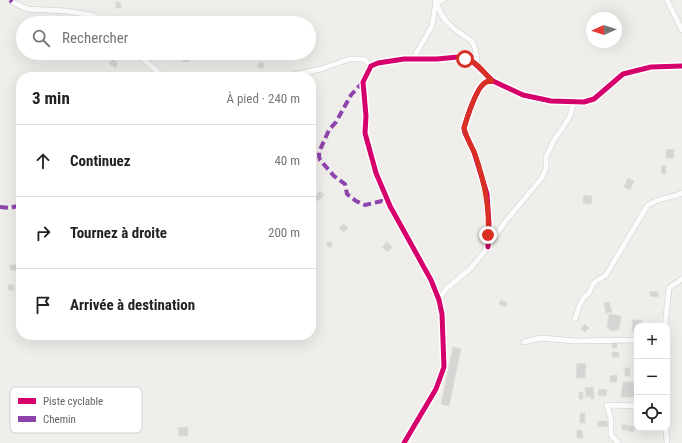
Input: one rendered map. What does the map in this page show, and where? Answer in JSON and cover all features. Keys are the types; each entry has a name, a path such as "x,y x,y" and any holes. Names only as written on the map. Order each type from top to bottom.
{"street":[{"path":"436,1 443,0"},
{"path":"667,0 682,30"},
{"path":"414,59 432,26 436,1"},
{"path":"436,1 438,9 451,26 473,42 476,50 477,65"},
{"path":"12,2 28,9 66,11 94,16"},
{"path":"404,443 436,389 444,367 442,314 439,300 431,280 390,206 376,173 365,133 366,116 363,82 371,66 378,63 414,59 425,60 458,57 471,60 492,81 524,95 551,101 590,101 623,74 651,67 682,66"},
{"path":"307,72 354,58 364,59 371,66"},
{"path":"144,60 158,72"},
{"path":"488,247 489,224 487,194 474,152 464,128 481,87 486,82 492,81"},
{"path":"439,300 446,289 471,268 505,222 541,179 546,169 546,157 554,140 570,116 574,101"},
{"path":"575,319 584,297 589,293 595,282 606,275 647,206 654,200 667,198 682,193"},
{"path":"665,323 669,288 682,279"},
{"path":"524,342 541,338 575,342 634,340"},
{"path":"618,443 611,435 611,419 607,405 634,406"},
{"path":"666,431 667,443"}],"building":[{"path":"116,2 120,2 121,8 116,8"},
{"path":"112,60 116,60 115,61 118,64 115,68 109,63"},
{"path":"183,60 190,61 183,62"},
{"path":"258,63 264,63 264,68 258,68"},
{"path":"674,149 674,158 666,158 666,150"},
{"path":"661,166 666,166 666,174 662,174"},
{"path":"628,178 634,181 630,190 624,187"},
{"path":"320,191 324,195 318,201 316,200 316,196"},
{"path":"584,195 592,196 591,204 583,203"},
{"path":"343,224 348,228 344,232 339,228"},
{"path":"329,241 333,244 330,248 326,244"},
{"path":"387,242 392,247 388,252 382,247"},
{"path":"10,265 16,265 16,270 11,270"},
{"path":"8,285 13,285 14,290 8,290"},
{"path":"650,291 658,292 658,297 650,296"},
{"path":"501,300 507,303 505,307 499,304"},
{"path":"609,302 612,312 606,313 604,303"},
{"path":"609,314 621,316 619,330 609,330 610,329 607,328"},
{"path":"633,320 642,320 642,323 634,323 634,332 632,332"},
{"path":"585,324 589,328 585,332 581,329"},
{"path":"612,342 617,342 617,348 612,348"},
{"path":"453,347 461,349 449,406 441,404"},
{"path":"612,352 619,352 619,357 612,357"},
{"path":"577,363 586,364 585,378 576,378"},
{"path":"625,368 630,368 630,376 625,376"},
{"path":"617,375 617,382 610,382 610,376"},
{"path":"623,382 633,382 634,397 621,397"},
{"path":"593,387 594,399 591,399 591,396 586,397 585,388"},
{"path":"599,389 607,390 606,396 598,395"},
{"path":"579,392 583,392 583,399 579,399"},
{"path":"580,413 585,413 585,423 580,423"},
{"path":"598,421 608,421 608,426 598,427"},
{"path":"622,425 627,425 627,430 622,430"},
{"path":"628,426 634,426 634,431 628,432"},
{"path":"188,427 188,436 179,436 178,428"},
{"path":"577,430 582,430 583,438 577,438"}],"marked path":[{"path":"363,82 351,95 336,122 329,130 319,152 319,156 320,160 334,176 345,184 347,194 356,201 365,205 382,201 389,205"},
{"path":"0,207 10,208 16,206"}],"cycle path":[{"path":"404,443 436,389 444,367 442,314 439,300 431,280 390,206 376,173 365,133 366,116 363,82 371,66 378,63 404,59 437,59 458,57 471,60 493,81 523,95 551,101 584,102 594,99 623,74 651,67 682,66"},
{"path":"488,247 489,224 487,194 474,152 464,128 472,103 482,85 486,82 493,81"}],"route":[{"path":"465,59 471,60 492,81 486,82 481,87 464,128 474,152 487,194 489,224 488,235"}]}
